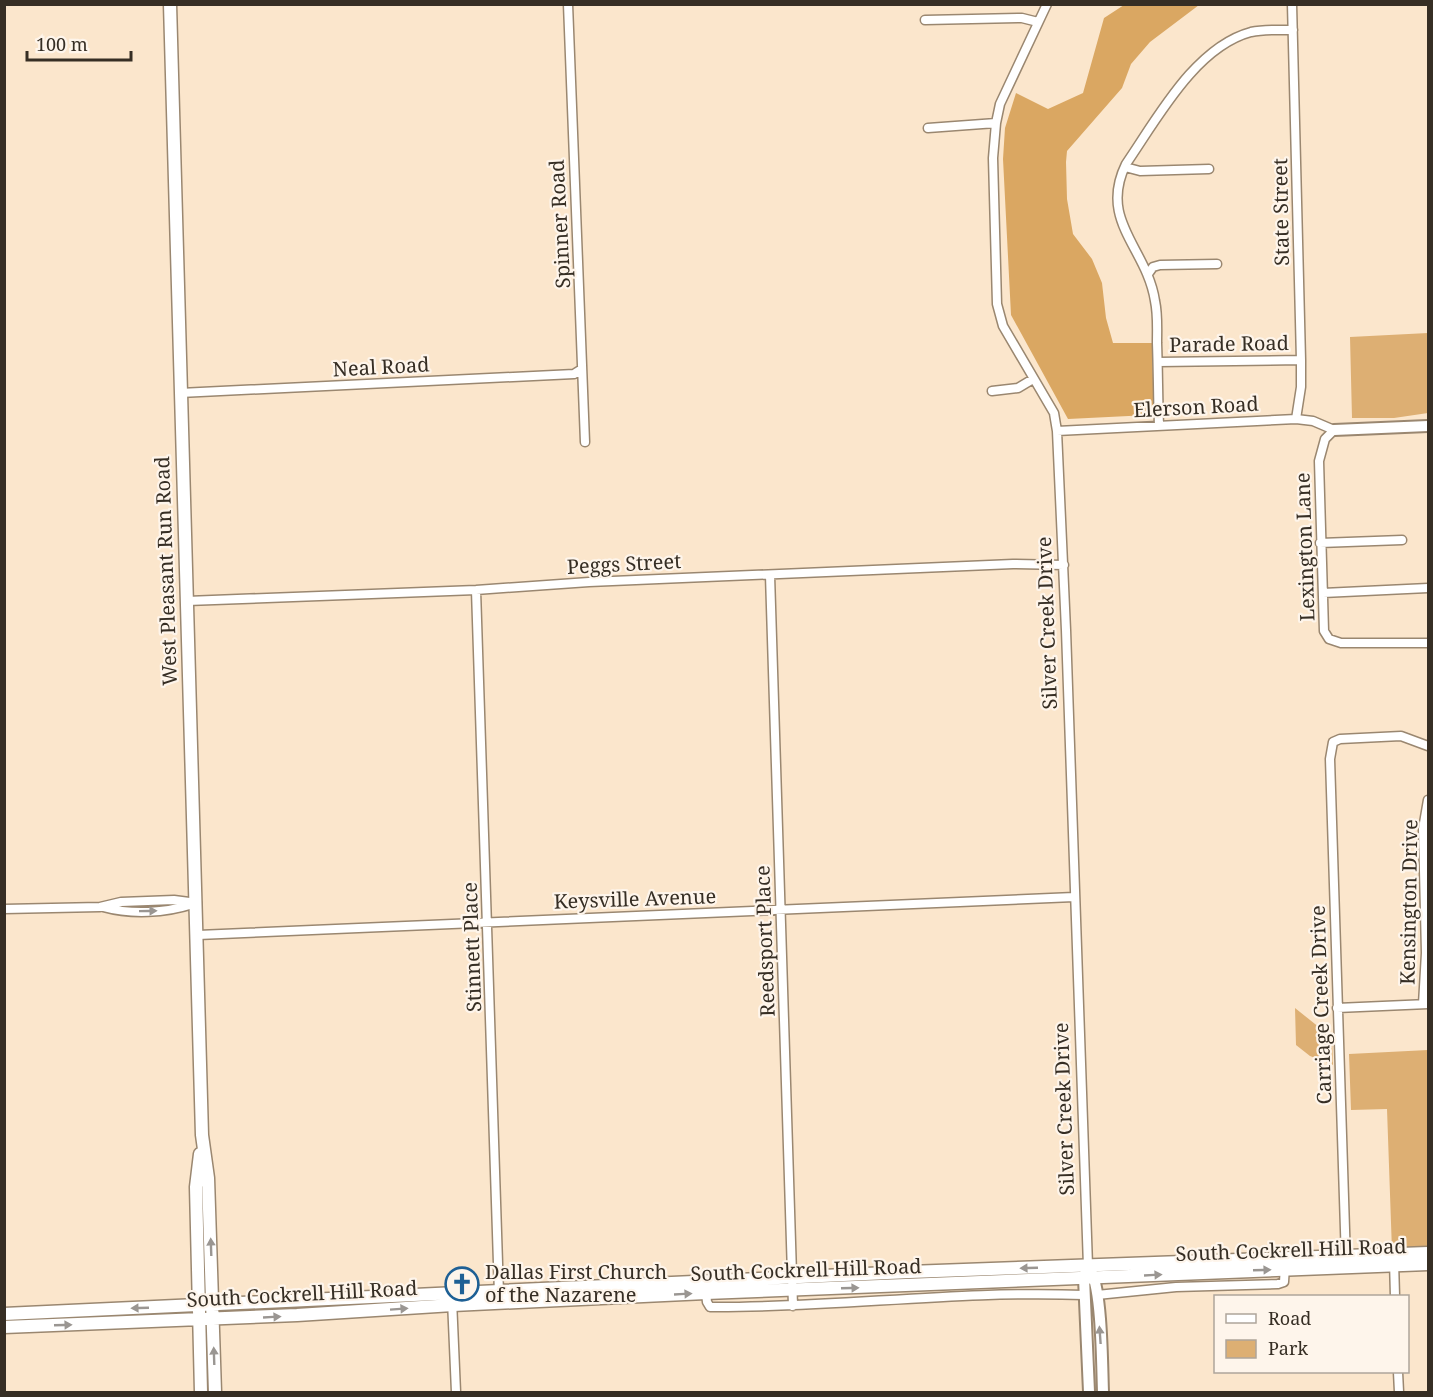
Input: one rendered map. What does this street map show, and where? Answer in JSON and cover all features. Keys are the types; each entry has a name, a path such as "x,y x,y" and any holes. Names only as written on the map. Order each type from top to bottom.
{"main road":[{"name":"West Pleasant Run Road","path":"170,4 202,1135 208,1178 215,1392"},
{"name":"West Pleasant Run Road","path":"201,1392 196,1187 202,1135"},
{"name":"South Cockrell Hill Road","path":"1394,1260 1428,1253"},
{"name":"South Cockrell Hill Road","path":"4,1314 213,1305 452,1299 1394,1260 1428,1264"},
{"name":"South Cockrell Hill Road","path":"499,1297 706,1293 792,1284 917,1292 1089,1274"},
{"name":"South Cockrell Hill Road","path":"4,1327 199,1320 452,1299"}],"street":[{"name":"Spinner Road","path":"568,4 585,442"},
{"name":"Silver Creek Drive","path":"1047,4 1000,104 996,123 993,158 997,304 1003,326 1054,413 1057,431 1064,565 1089,1274 1084,1295 1089,1392"},
{"name":"State Street","path":"1292,4 1301,360 1296,418"},
{"path":"925,20 1022,18 1038,22"},
{"path":"1159,426 1156,304 1148,273 1117,211 1116,192 1120,176 1182,83 1219,49 1251,32 1293,30"},
{"path":"928,128 996,123"},
{"path":"1125,167 1140,171 1209,169"},
{"path":"1148,273 1153,267 1160,265 1217,264"},
{"name":"Parade Road","path":"1158,362 1301,360"},
{"name":"Neal Road","path":"180,393 502,379 574,374 582,369"},
{"path":"992,391 1017,388 1033,379"},
{"name":"Elerson Road","path":"1057,431 1296,418 1313,421 1334,430"},
{"path":"1334,430 1428,426"},
{"name":"Lexington Lane","path":"1334,430 1325,439 1319,461 1324,631 1329,639 1341,643 1428,643"},
{"path":"1320,543 1402,540"},
{"name":"Peggs Street","path":"187,601 476,590 590,582 1013,564 1064,565"},
{"name":"Reedsport Place","path":"770,574 793,1306"},
{"path":"1323,593 1428,588"},
{"name":"Stinnett Place","path":"476,590 499,1297"},
{"name":"Carriage Creek Drive","path":"1346,1262 1330,759 1333,742 1340,739 1401,736 1428,746"},
{"name":"Kensington Drive","path":"1426,1004 1423,829 1428,800"},
{"name":"Keysville Avenue","path":"198,935 1074,897"},
{"path":"4,909 100,907 119,912 172,911 197,903"},
{"path":"1337,1008 1426,1004"},
{"path":"1394,1260 1395,1295"},
{"path":"1097,1295 1176,1287 1278,1284 1284,1282 1285,1264"},
{"name":"Silver Creek Drive","path":"1089,1274 1097,1295 1103,1392"},
{"path":"706,1293 710,1307 793,1306 917,1292 1084,1295"},
{"path":"452,1299 456,1392"},
{"path":"1398,1373 1399,1392"}],"green space":[{"path":"1428,333 1428,413 1394,418 1352,418 1350,337"},
{"path":"1295,1008 1332,1035 1333,1065 1310,1056 1296,1045"},
{"path":"1428,1050 1428,1250 1392,1251 1387,1109 1351,1110 1349,1054"}],"shaded area":[{"path":"1124,5 1199,5 1150,42 1131,64 1122,88 1067,151 1067,199 1073,234 1092,259 1102,283 1106,318 1113,343 1152,343 1154,410 1149,415 1068,419 1011,315 1003,159 1005,128 1016,93 1048,109 1083,93 1104,18"}],"place":[{"name":"Dallas First Church of the Nazarene","path":"462,1284"}]}
